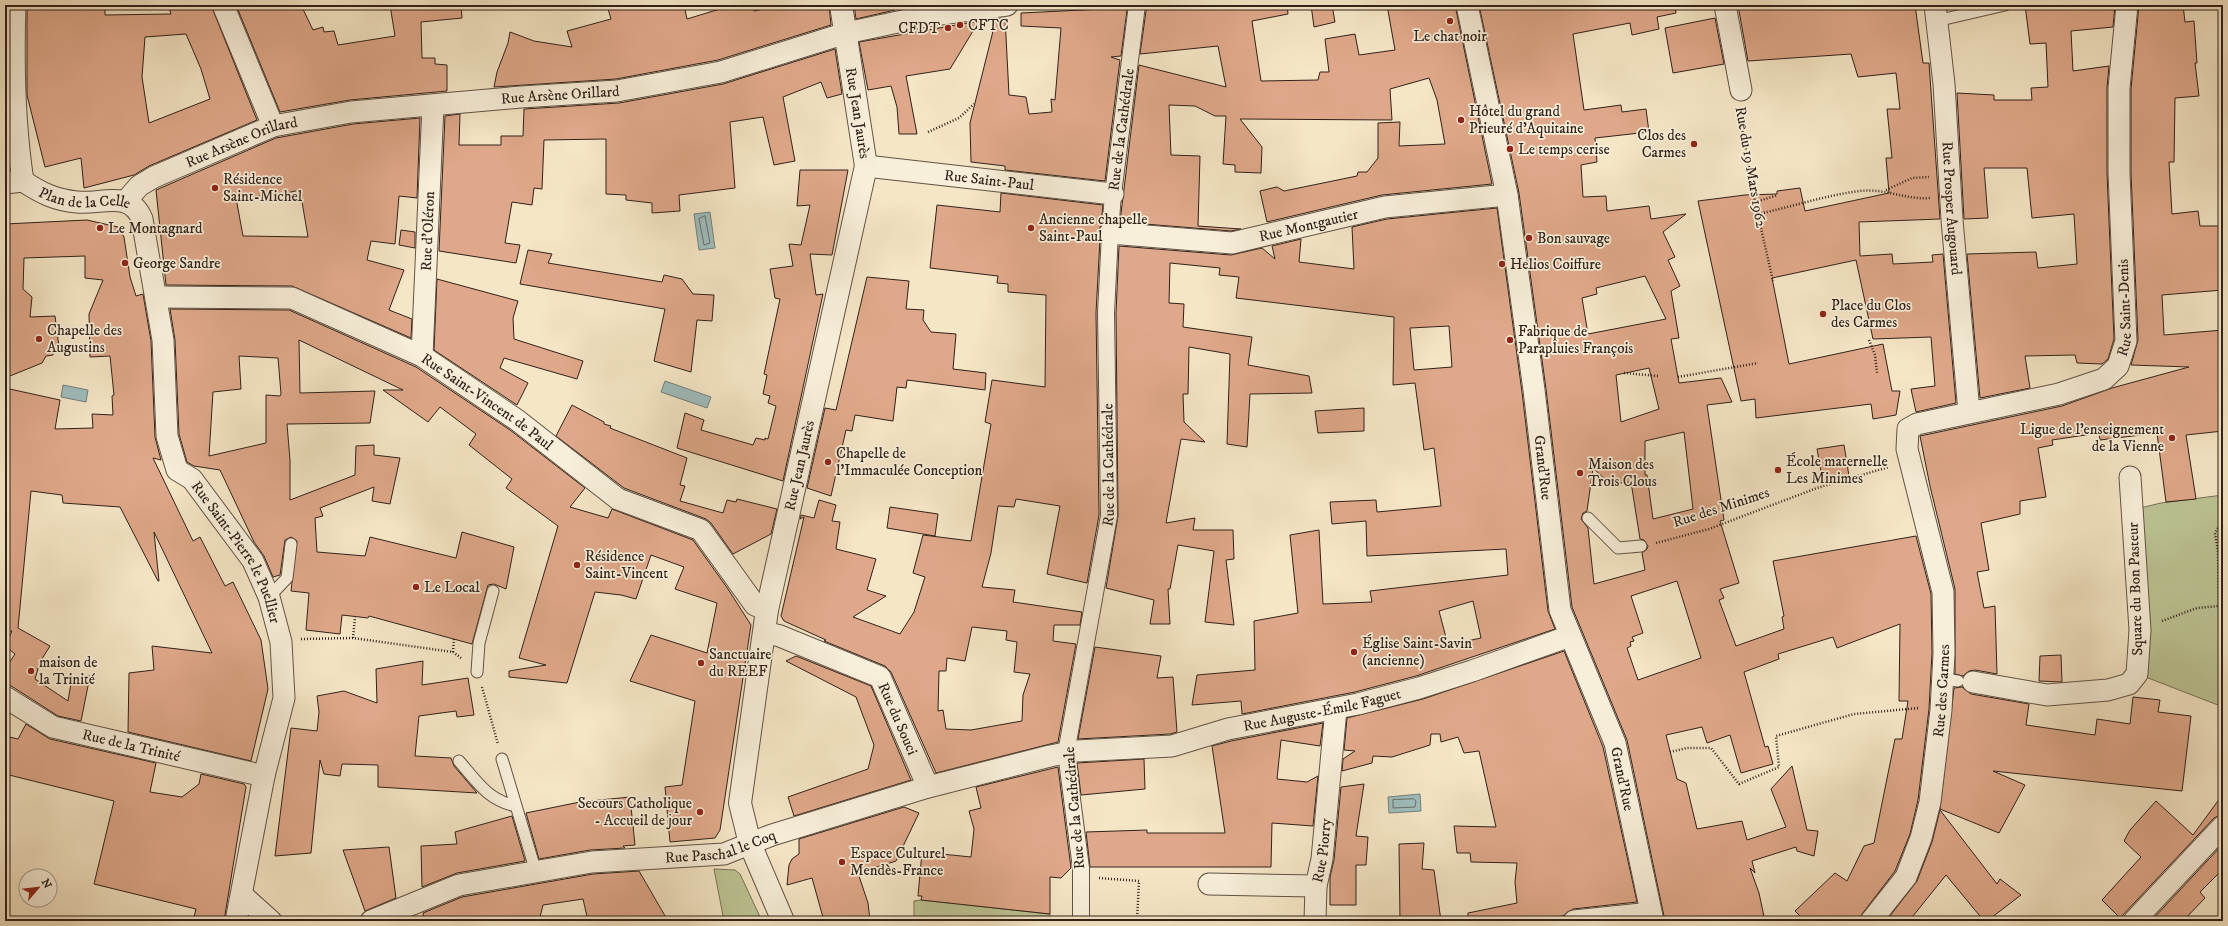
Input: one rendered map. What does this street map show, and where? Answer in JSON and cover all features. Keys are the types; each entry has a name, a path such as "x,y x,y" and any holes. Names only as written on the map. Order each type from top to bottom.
{"street":[{"path":"14,182 17,139 14,57 15,5"},
{"path":"223,5 273,126"},
{"name":"Rue Jean Jaurès","path":"783,921 750,844 740,803 767,610 866,166 841,5"},
{"name":"Rue Arsène Orillard","path":"126,201 139,186 154,177 273,126 352,112 521,97 617,92 721,72 846,33 926,16 1007,5"},
{"name":"Rue de la Cathédrale","path":"1081,921 1081,878 1066,753 1109,516 1106,313 1110,233 1113,194 1136,5"},
{"name":"Grand'Rue","path":"1467,5 1507,195 1534,390 1560,610 1615,743 1652,917"},
{"name":"Rue du 19 Mars 1962","path":"1725,5 1741,90"},
{"name":"Rue Saint-Denis","path":"1909,455 1908,429 1917,424 2059,394 2104,379 2114,372 2122,359 2126,341 2119,173 2119,88 2127,5"},
{"name":"Rue Prosper Augouard","path":"1936,13 1944,84 1950,196 1962,349 1969,412"},
{"name":"Rue d'Oléron","path":"422,356 433,105"},
{"name":"Rue Saint-Paul","path":"866,166 1113,194"},
{"name":"Plan de la Celle","path":"14,182 46,196 78,202 126,201 138,210 142,219"},
{"name":"Rue Montgautier","path":"1110,233 1232,242 1385,207 1507,195"},
{"name":"Rue Saint-Pierre le Puellier","path":"142,219 157,297 163,340 167,436 177,470 192,479 253,561 269,597 281,642 284,698 264,776 236,921"},
{"name":"Rue Saint-Vincent de Paul","path":"157,297 292,298 422,356 517,420 618,499 701,530 755,605 767,610"},
{"name":"Rue des Carmes","path":"1871,921 1906,877 1922,838 1930,802 1941,710 1958,680 1944,653 1943,592 1909,455"},
{"name":"Square du Bon Pasteur","path":"1958,680 2047,695 2108,690 2129,684 2137,674 2140,630 2130,477"},
{"name":"Rue du Souci","path":"764,632 780,636 880,677 928,787"},
{"name":"Rue Auguste-Émile Faguet","path":"1066,753 1172,746 1228,729 1336,709 1419,688 1505,660 1570,636"},
{"name":"Rue de la Trinité","path":"5,697 53,727 264,776"},
{"name":"Rue Piorry","path":"1209,884 1316,886 1323,852 1336,709"},
{"name":"Rue Paschal le Coq","path":"371,921 459,885 592,862 724,854 750,844 928,787 1066,753"},
{"path":"2134,921 2223,826"},
{"path":"1315,921 1316,886"},
{"path":"242,895 271,921"},
{"path":"1574,921 1652,917"}],"lane":[{"path":"1936,13 2005,5"},
{"path":"1588,518 1618,548 1641,546"},
{"path":"269,597 287,578 291,544"},
{"path":"477,672 479,643 493,591"},
{"path":"502,759 536,872"},
{"path":"459,761 486,792 502,803 516,806"}],"path":[{"name":"Rue du 19 Mars 1962","path":"1741,90 1738,107 1755,202 1773,281"},
{"path":"928,132 959,118 974,104"},
{"path":"1886,191 1912,178 1949,175"},
{"path":"1758,214 1860,191 1886,191 1914,199 1950,196"},
{"path":"1755,202 1778,195"},
{"path":"1869,340 1875,355 1877,373"},
{"path":"1678,376 1758,363"},
{"path":"1624,373 1658,376"},
{"name":"Rue des Minimes","path":"1655,544 1734,519 1909,455"},
{"path":"2219,606 2218,552 2215,533 2223,519"},
{"path":"2140,630 2197,608 2219,606 2223,609"},
{"path":"353,638 355,616"},
{"path":"281,642 307,638 353,638 452,652 477,672 502,759"},
{"path":"452,652 454,639"},
{"path":"1670,752 1687,748 1712,748 1739,784 1779,767 1776,736 1854,714 1923,708 1941,710"},
{"path":"1081,878 1139,881 1137,921"}],"green space":[{"path":"2223,495 2223,707 2143,676 2136,509 2161,503"},
{"path":"714,869 735,870 740,874 762,921 724,921"},
{"path":"921,900 1050,914 1050,921 914,921 914,901"}],"water":[{"path":"710,212 715,248 699,250 694,214"},
{"path":"665,381 711,397 707,408 661,392"},
{"path":"63,385 88,390 86,402 61,397"},
{"path":"1420,794 1421,811 1389,813 1388,797"}],"building":[{"path":"27,5 105,5 105,15 171,14 168,5 211,5 257,120 149,166 134,175 84,188 81,158 45,167 27,95","holes":["186,34 201,69 210,99 149,123 142,77 145,37"]},
{"path":"236,5 301,5 313,30 323,27 324,32 334,31 338,45 395,36 390,5 461,5 462,18 421,22 422,58 435,58 435,64 447,65 447,91 350,100 280,112"},
{"path":"607,5 684,5 687,19 733,5 753,5 754,11 782,5 829,5 831,25 718,60 616,79 494,87 497,72 508,43 510,32 534,41 572,47 567,31 611,19"},
{"path":"854,5 897,5 895,10 856,19"},
{"path":"1162,5 1287,5 1288,14 1252,21 1261,81 1318,80 1320,72 1329,72 1325,39 1355,34 1359,55 1395,50 1387,5 1455,5 1492,184 1382,195 1267,222 1260,191 1277,187 1284,191 1357,176 1358,172 1367,172 1378,158 1378,123 1400,122 1399,146 1445,144 1437,100 1429,78 1390,89 1392,120 1240,119 1262,147 1261,173 1235,172 1235,165 1223,164 1226,116 1215,116 1195,106 1169,105 1171,155 1200,156 1198,226 1241,229 1231,231 1120,222 1139,65 1226,87 1218,46 1140,54 1147,8"},
{"path":"1311,5 1332,5 1335,22 1314,27"},
{"path":"1479,5 1675,5 1676,13 1657,17 1659,29 1632,35 1630,23 1573,34 1584,110 1621,105 1622,112 1646,109 1649,132 1595,138 1597,162 1581,165 1583,197 1606,196 1607,211 1649,206 1651,219 1686,214 1663,232 1675,257 1668,260 1680,286 1671,291 1679,338 1671,339 1679,383 1721,378 1732,402 1707,405 1724,520 1720,521 1739,583 1720,589 1724,598 1719,600 1736,646 1784,629 1782,617 1784,616 1773,561 1916,536 1931,594 1932,653 1929,709 1918,800 1910,834 1895,871 1862,914 1859,921 1805,921 1795,911 1835,873 1847,881 1864,846 1874,843 1895,739 1902,739 1908,701 1899,701 1900,624 1837,648 1833,637 1778,654 1779,659 1744,672 1765,747 1768,746 1773,764 1741,773 1730,735 1707,743 1702,727 1666,735 1677,779 1686,783 1697,829 1742,821 1747,840 1786,827 1771,789 1792,766 1807,830 1818,831 1814,856 1797,851 1796,847 1752,861 1755,873 1750,868 1759,893 1765,921 1665,921 1627,740 1572,607 1546,389 1519,193","holes":["1645,276 1666,319 1588,334 1582,298 1597,294 1596,288","1649,368 1659,409 1621,422 1616,375","1684,432 1693,509 1653,519 1647,475 1645,475 1645,441","1593,468 1610,484 1631,482 1640,539 1644,540 1648,546 1642,553 1645,570 1594,584 1588,528 1581,519 1583,513 1587,511","1677,581 1701,658 1638,680 1627,648 1631,646 1630,642 1634,641 1632,637 1643,633 1631,596"]},
{"path":"1738,5 1915,5 1923,63 1929,63 1940,219 1859,222 1860,256 1892,254 1893,264 1933,262 1932,255 1943,254 1956,403 1916,412 1911,389 1935,386 1931,337 1873,339 1856,260 1772,278 1789,364 1883,344 1892,391 1900,391 1896,415 1873,419 1871,404 1756,418 1755,399 1741,401 1698,201 1745,195 1777,194 1777,191 1800,188 1805,211 1889,193 1886,158 1892,158 1887,109 1900,109 1896,73 1858,77 1851,54 1748,61"},
{"path":"2025,5 2115,5 2113,27 2071,31 2073,71 2109,66 2107,88 2107,173 2114,339 2108,359 2102,364 2077,363 2075,355 2025,356 2030,388 1980,398 1967,254 2036,252 2038,268 2077,264 2074,214 2032,218 2027,168 1984,168 1988,218 1964,219 1957,93 1994,95 1994,100 2032,100 2031,88 2048,87 2046,43 2030,44"},
{"path":"2139,5 2183,5 2185,22 2194,21 2197,63 2195,63 2199,96 2175,98 2174,162 2169,162 2172,214 2198,211 2200,226 2223,226 2223,290 2162,295 2164,335 2223,330 2223,431 2186,435 2196,499 2166,502 2157,433 2100,440 2099,433 2052,440 2053,445 2038,448 2046,497 2020,501 2020,514 1981,523 1989,570 1977,572 1984,608 1995,606 1997,674 1975,670 1969,671 1963,676 1955,674 1955,589 1930,486 1920,436 2062,406 2112,388 2189,367 2131,365 2138,340 2131,173 2131,89"},
{"path":"1124,8 1127,10 1121,56 1111,57 1120,60 1105,181 1005,170 1005,166 971,162 970,123 996,19 1005,17 1009,95 1026,97 1029,114 1052,112 1051,99 1055,100 1061,28 1021,26 1021,13"},
{"path":"1715,18 1724,64 1673,73 1665,28"},
{"path":"979,21 950,69 906,76 917,134 899,134 897,107 891,86 868,90 859,42"},
{"path":"835,49 842,94 827,98 821,82 783,97 795,161 774,165 763,117 730,122 735,188 679,195 680,211 652,213 652,203 626,200 626,195 606,194 606,139 544,140 542,189 534,188 532,205 512,202 505,243 520,245 516,263 439,251 445,116 460,114 459,145 501,145 501,136 523,136 524,109 619,103 723,84"},
{"path":"420,118 417,198 399,196 395,244 371,241 367,260 404,270 389,310 412,319 411,338 292,286 166,285 156,190 276,138 353,124","holes":["300,190 308,237 243,236 236,198 282,194"]},
{"path":"800,170 848,170 832,255 810,254 816,295 823,294 783,481 677,448 685,413 704,420 701,430 753,445 756,438 765,440 765,438 768,439 776,406 768,403 770,396 763,394 767,375 764,374 780,299 775,298 770,269 793,266 789,244 801,245 810,205 797,206"},
{"path":"1001,193 1103,205 1101,225 1098,232 1100,239 1096,313 1099,515 1087,583 1047,574 1060,506 1016,499 1014,507 998,506 991,553 982,587 1015,590 1013,602 1082,612 1080,625 1054,625 1053,641 1076,644 1058,742 936,773 891,672 885,666 824,641 826,640 784,621 781,616 804,517 800,519 801,515 814,518 819,500 836,505 832,521 840,522 836,549 876,559 867,590 886,596 853,617 900,634 914,612 925,577 913,573 923,535 971,541 991,424 985,422 992,380 1045,387 1046,295 1008,292 1008,284 997,283 998,276 930,268 937,205 1000,212","holes":["972,627 1007,631 1006,640 1017,642 1014,672 1030,674 1023,695 1022,721 971,730 946,729 943,710 938,711 939,671 946,671 947,658 965,661"]},
{"path":"1497,208 1522,392 1548,611 1555,629 1416,676 1355,692 1242,714 1241,701 1192,705 1197,675 1255,670 1254,621 1298,613 1290,535 1319,530 1323,604 1372,602 1370,591 1508,575 1506,549 1367,556 1366,521 1332,524 1330,502 1376,500 1377,512 1441,506 1434,448 1424,450 1415,383 1393,385 1394,317 1236,298 1239,277 1219,275 1220,268 1170,263 1169,303 1184,304 1183,327 1252,337 1248,365 1309,376 1312,393 1250,394 1247,447 1227,444 1230,354 1189,347 1188,394 1183,394 1184,422 1205,442 1181,439 1166,523 1195,518 1193,530 1233,530 1234,559 1226,560 1234,625 1205,622 1214,551 1178,545 1170,589 1168,589 1170,624 1150,624 1154,600 1106,588 1118,516 1116,313 1119,246 1231,255 1262,248 1275,259 1272,246 1301,239 1299,262 1354,269 1352,227 1387,219","holes":["1449,326 1452,367 1414,370 1410,328","1473,601 1481,638 1448,645 1439,611"]},
{"path":"87,220 118,227 124,237 130,277 136,296 143,294 151,341 155,437 161,460 153,458 193,541 200,537 225,586 233,582 261,640 268,689 251,761 128,732 129,673 154,670 152,646 212,653 154,532 159,581 120,507 63,503 62,495 31,491 18,628 50,646 40,662 35,679 68,701 72,677 90,676 81,721 58,716 5,682 5,669 15,654 5,646 12,631 5,631 5,388 60,400 55,429 93,428 92,414 113,415 112,396 114,395 110,356 90,357 89,314 103,280 85,278 85,256 24,258 23,289 32,297 30,317 55,316 59,347 53,344 53,355 46,356 42,363 5,378 5,224"},
{"path":"401,230 415,232 415,248 399,245"},
{"path":"528,250 552,254 548,263 662,282 664,275 682,279 693,294 714,295 712,321 697,320 691,372 654,361 665,309 520,284"},
{"path":"867,277 909,281 906,309 924,310 923,320 931,332 956,334 953,369 986,373 985,390 907,380 906,388 897,387 893,421 855,415 852,431 846,430 831,496 807,488 825,408 836,410"},
{"path":"437,279 518,301 513,318 514,339 583,361 577,379 504,358 500,368 528,383 517,405 434,350"},
{"path":"170,309 289,310 416,367 510,430 585,488 570,507 608,518 612,509 693,540 728,589 751,625 720,830 715,838 670,842 665,787 682,785 695,701 630,681 651,635 707,653 717,603 675,589 684,567 651,555 636,599 621,595 595,592 567,683 509,677 509,671 546,665 519,658 558,526 506,488 512,479 469,445 476,434 440,407 428,422 383,390 403,390 299,340 300,393 375,391 370,423 287,424 290,460 290,500 355,475 356,446 374,445 374,455 400,458 390,504 372,501 374,487 320,508 323,516 315,518 317,552 365,556 370,537 456,558 462,532 514,547 506,589 494,584 488,585 472,644 369,616 368,618 342,615 340,634 306,630 309,593 291,591 297,541 291,537 285,540 280,575 273,577 264,556 254,542 220,470 194,466 187,462 179,434 175,340","holes":["239,356 278,358 281,394 280,396 266,395 266,443 209,456 213,392 241,389"]},
{"path":"572,405 604,422 604,424 611,426 610,428 687,458 680,485 685,486 680,501 723,513 727,500 736,502 737,499 777,509 771,534 733,554 711,523 706,519 624,488 556,436"},
{"path":"1364,408 1364,431 1318,433 1315,411"},
{"path":"1844,445 1849,476 1823,483 1817,449"},
{"path":"890,507 938,514 935,536 887,528"},
{"path":"1095,647 1161,656 1157,678 1173,677 1177,732 1170,734 1078,739"},
{"path":"1564,651 1603,747 1637,902 1573,909 1563,916 1523,921 1468,921 1468,913 1517,903 1515,882 1517,863 1471,862 1470,853 1457,853 1454,826 1496,827 1479,751 1464,753 1458,737 1441,742 1440,734 1431,734 1430,745 1392,757 1373,756 1372,763 1342,771 1343,759 1355,751 1344,750 1347,718 1423,699"},
{"path":"2061,655 2062,682 2039,681 2040,656"},
{"path":"796,656 871,686 911,780 794,816 788,797 868,769 874,745 856,697 786,661"},
{"path":"423,661 422,685 468,678 474,715 457,717 456,711 419,716 415,756 451,758 454,766 477,793 378,787 378,765 342,764 340,776 324,774 320,760 311,853 275,856 291,728 317,731 319,712 317,696 344,691 377,703 376,669"},
{"path":"1962,687 1971,694 2029,704 2026,725 2095,735 2097,719 2130,724 2133,697 2160,700 2158,712 2191,716 2182,791 1993,771 2025,785 1999,833 1940,809 1954,688"},
{"path":"1323,723 1320,746 1281,740 1277,779 1307,782 1318,776 1313,826 1272,823 1271,867 1090,867 1086,832 1147,830 1147,833 1225,833 1212,746"},
{"path":"26,724 50,739 156,763 150,792 182,797 199,784 201,774 244,784 246,787 224,921 193,921 196,909 94,884 114,801 5,774 5,736 18,739"},
{"path":"1144,759 1145,789 1081,795 1077,763"},
{"path":"1058,767 1071,868 1061,878 1050,877 1050,914 921,900 922,896 918,896 922,852 971,857 974,829 969,811 981,808 976,787"},
{"path":"1364,784 1356,836 1368,837 1366,865 1356,865 1356,905 1330,905 1330,877 1334,860 1341,787"},
{"path":"2223,794 2223,814 2214,818 2120,918 2102,900 2141,857 2124,841 2130,830 2156,801 2193,835"},
{"path":"630,797 635,845 623,846 625,848 590,850 539,859 526,813 580,802"},
{"name":"Espace Culturel Mendès-France","path":"904,807 919,813 896,861 858,873 868,903 870,921 824,921 812,878 787,885 789,865 792,859 799,854 799,839"},
{"path":"1940,810 1997,884 2000,879 2021,895 1987,921 1984,921 1946,875 1909,921 1886,921 1917,881 1932,842"},
{"path":"512,816 525,861 457,873 422,887 421,846 457,844 455,832"},
{"path":"1424,843 1422,869 1434,870 1441,921 1400,921 1399,844"},
{"path":"2223,844 2223,869 2200,892 2205,898 2183,921 2151,921"},
{"path":"389,847 396,898 365,911 343,850"},
{"path":"639,871 668,921 588,921 583,899 543,905 539,921 424,921 423,913 462,897 593,874"}],"place":[{"name":"Le chat noir","path":"1450,21"},
{"name":"CFTC","path":"960,25"},
{"name":"CFDT","path":"948,28"},
{"name":"Hôtel du grand Prieuré d'Aquitaine","path":"1461,120"},
{"name":"Clos des Carmes","path":"1694,144"},
{"name":"Le temps cerise","path":"1510,149"},
{"name":"Résidence Saint-Michel","path":"215,188"},
{"name":"Le Montagnard","path":"100,228"},
{"name":"Ancienne chapelle Saint-Paul","path":"1031,228"},
{"name":"Bon sauvage","path":"1529,238"},
{"name":"George Sandre","path":"125,263"},
{"name":"Helios Coiffure","path":"1502,264"},
{"name":"Place du Clos des Carmes","path":"1823,314"},
{"name":"Chapelle des Augustins","path":"39,339"},
{"name":"Fabrique de Parapluies François","path":"1510,340"},
{"name":"Ligue de l'enseignement de la Vienne","path":"2172,438"},
{"name":"Chapelle de l'Immaculée Conception","path":"828,462"},
{"name":"École maternelle Les Minimes","path":"1778,470"},
{"name":"Maison des Trois Clous","path":"1580,473"},
{"name":"Résidence Saint-Vincent","path":"577,565"},
{"name":"Le Local","path":"416,587"},
{"name":"Église Saint-Savin (ancienne)","path":"1354,652"},
{"name":"Sanctuaire du REEF","path":"701,663"},
{"name":"maison de la Trinité","path":"31,671"},
{"name":"Secours Catholique - Accueil de jour","path":"700,812"},
{"name":"Espace Culturel Mendès-France","path":"842,862"}]}
